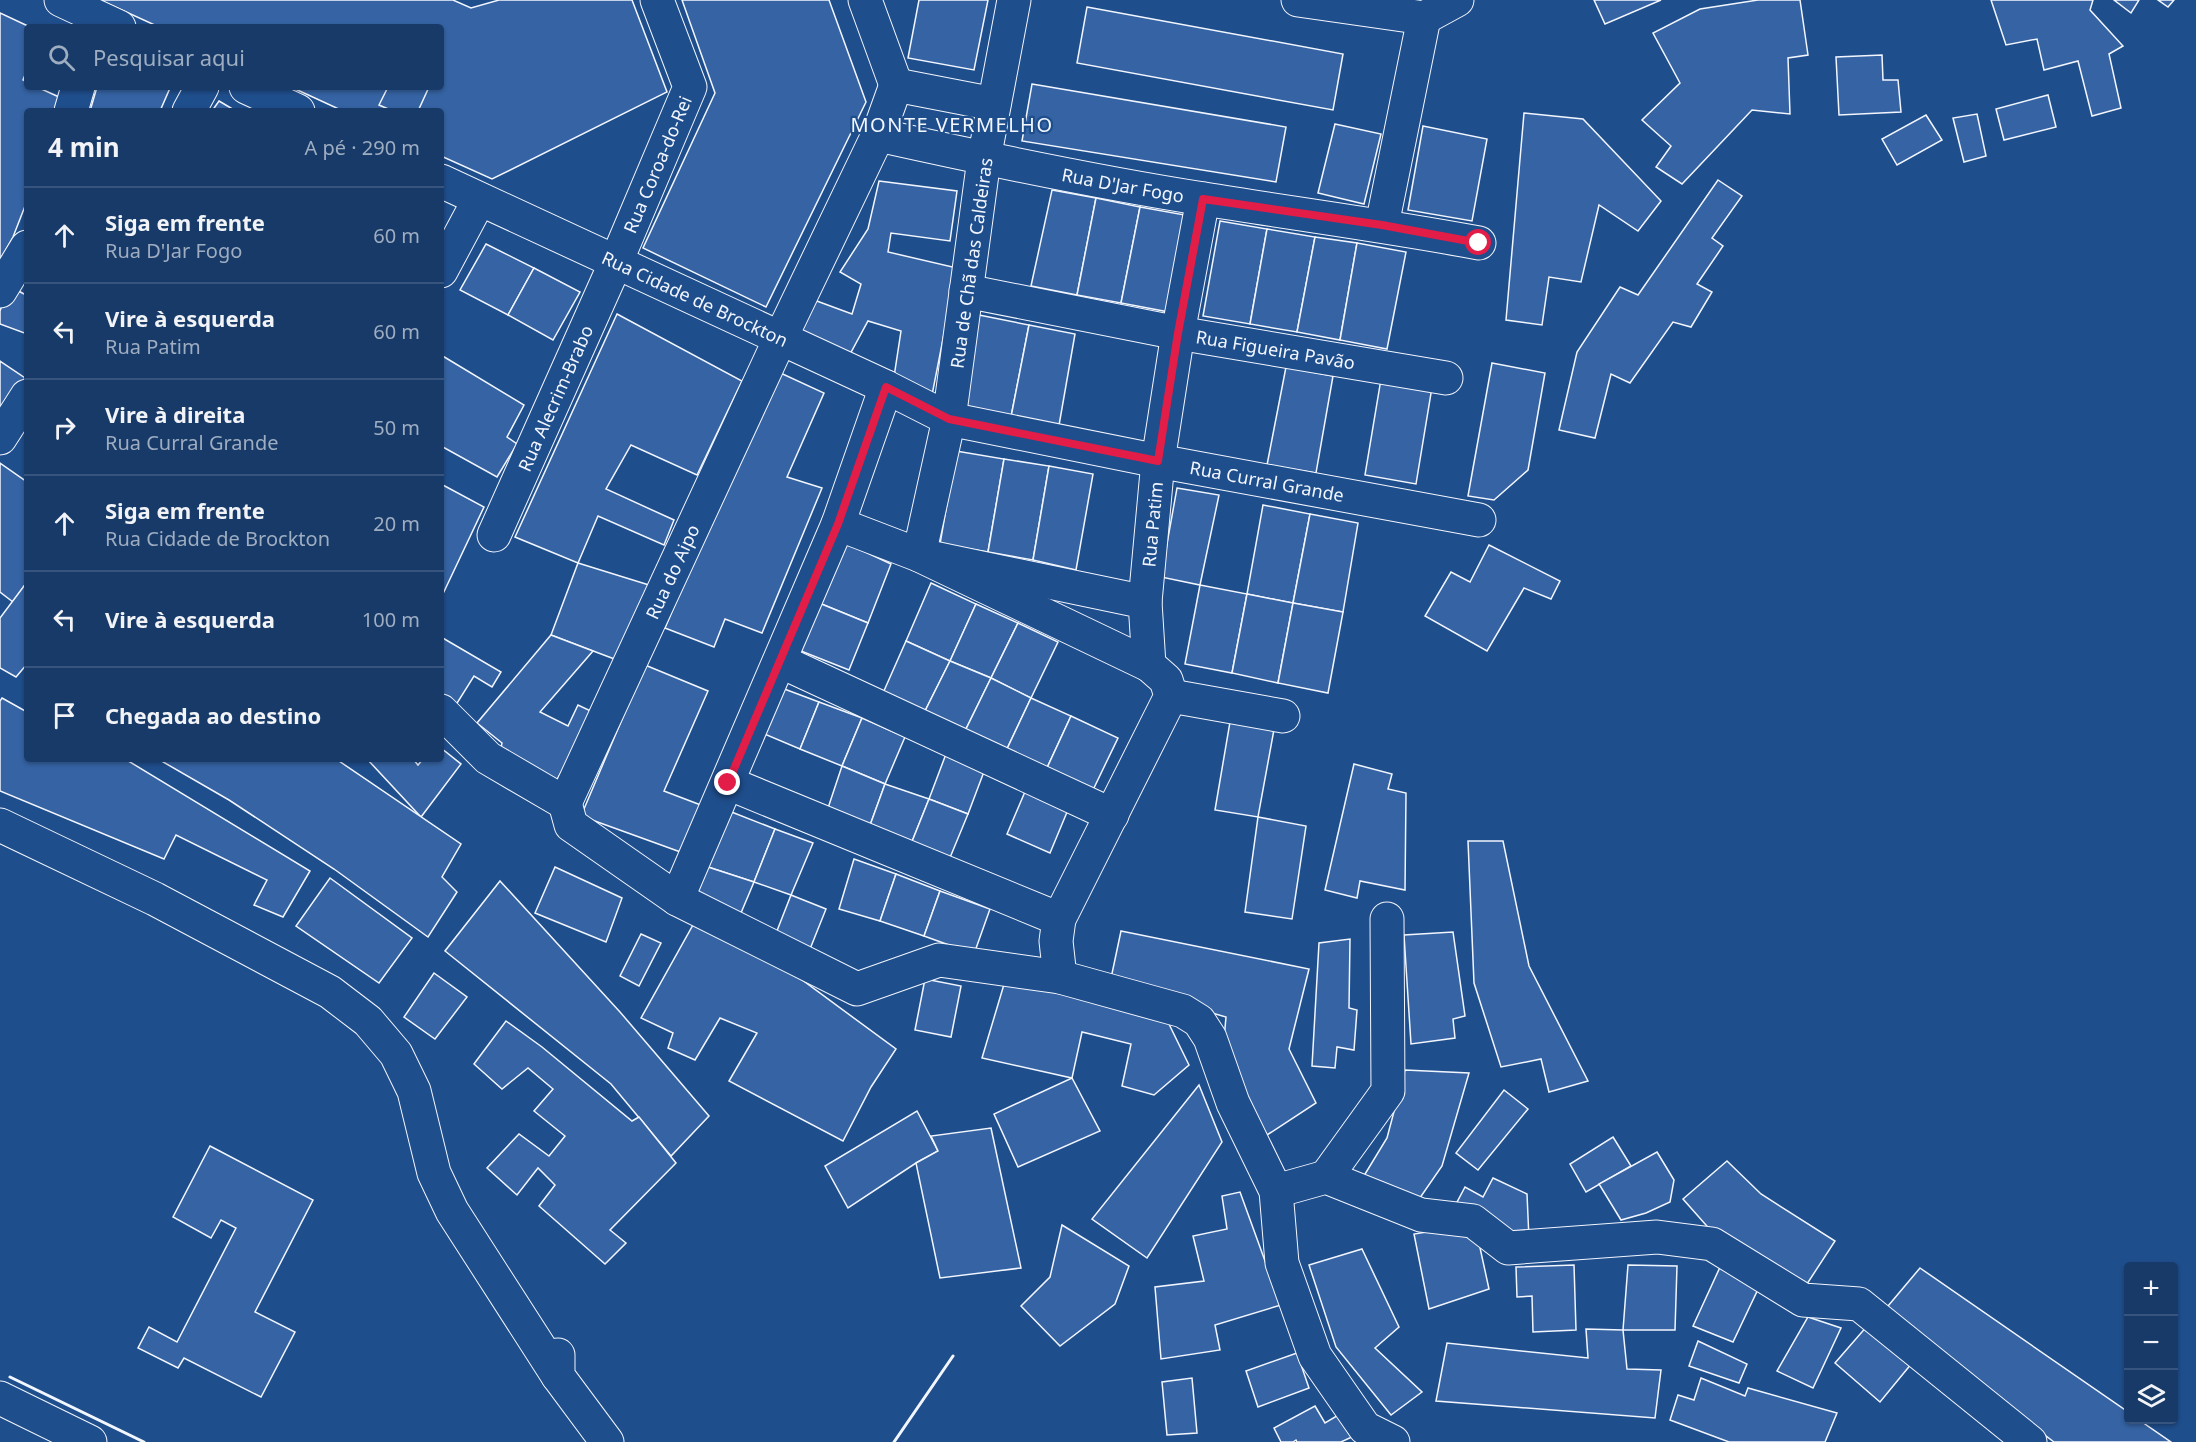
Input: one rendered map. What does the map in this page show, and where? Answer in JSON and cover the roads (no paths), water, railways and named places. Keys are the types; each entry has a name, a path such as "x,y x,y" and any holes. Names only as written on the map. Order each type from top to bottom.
{"street":[{"path":"61,0 105,24"},
{"name":"Rua Coroa-do-Rei","path":"616,261 690,87 657,0"},
{"path":"865,0 896,85 994,104"},
{"name":"Rua de Chã das Caldeiras","path":"920,555 949,419 984,159 1014,0"},
{"path":"1298,0 1424,18 1457,0"},
{"path":"1382,225 1424,18"},
{"name":"Rua do Aipo","path":"565,803 780,339 878,135 896,85"},
{"path":"72,108 77,90"},
{"path":"191,108 200,90"},
{"path":"252,90 292,108"},
{"name":"Rua D'Jar Fogo","path":"878,135 984,159 1203,199 1382,225 1479,243"},
{"name":"Rua Cidade de Brockton","path":"444,182 886,387 949,419"},
{"name":"Rua Patim","path":"1149,665 1145,602 1158,461 1178,333 1203,199"},
{"path":"444,265 479,200"},
{"path":"0,291 24,252"},
{"name":"Rua Alecrim-Brabo","path":"494,535 616,261"},
{"name":"Rua Figueira Pavão","path":"966,291 1178,333 1446,378"},
{"path":"676,899 838,524 886,387"},
{"path":"0,438 24,401"},
{"name":"Rua Curral Grande","path":"949,419 1158,461 1479,520"},
{"path":"838,524 920,555 1149,665 1166,680 1172,696 1059,919 1056,941 1060,977"},
{"path":"920,555 1145,602"},
{"path":"780,661 1112,815"},
{"path":"1172,696 1283,716"},
{"path":"444,714 488,758 565,803 571,825 676,899 857,989 939,960 1060,977 1183,1011 1199,1021 1210,1038 1233,1103 1276,1191 1282,1263 1315,1356 1365,1428 1393,1442"},
{"path":"728,783 1059,919"},
{"path":"0,825 166,904 330,992 368,1021 396,1054 414,1091 434,1173 452,1211 558,1376 607,1442"},
{"path":"1326,1177 1388,1091 1387,919"},
{"path":"1276,1191 1326,1177 1421,1215 1473,1221 1508,1248 1658,1237 1712,1244 1803,1300 1859,1305 2030,1442"},
{"path":"558,1342 558,1376"},
{"path":"0,1398 90,1442"}],"district":[{"name":"MONTE VERMELHO","path":"952,124"}]}
